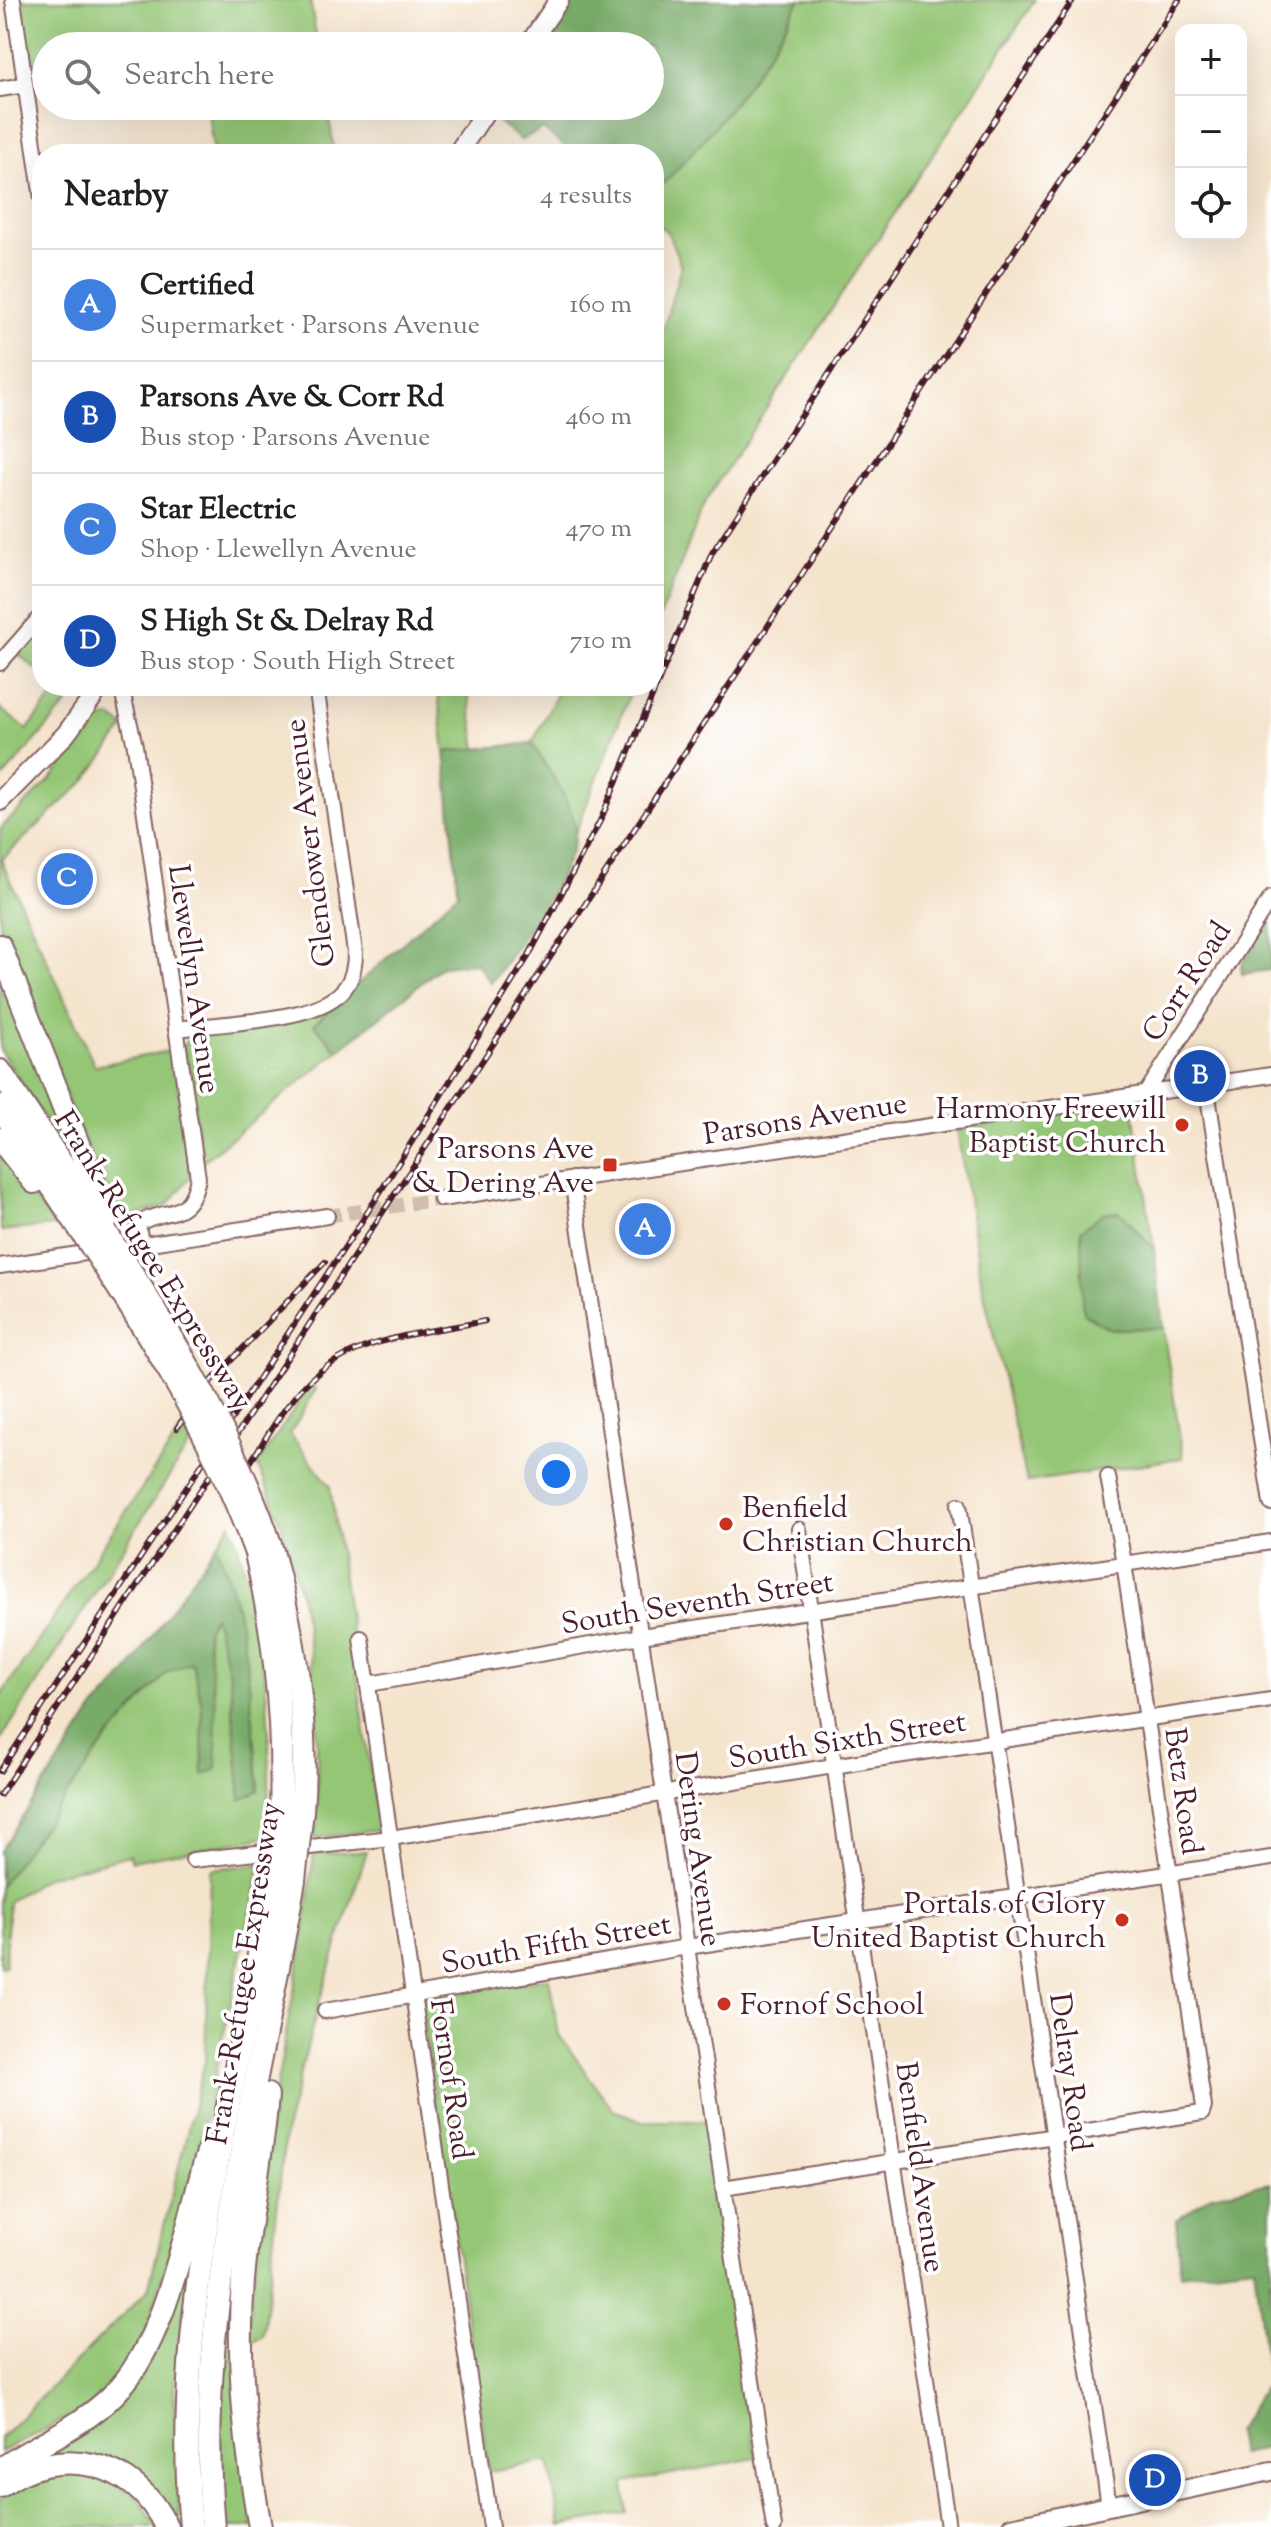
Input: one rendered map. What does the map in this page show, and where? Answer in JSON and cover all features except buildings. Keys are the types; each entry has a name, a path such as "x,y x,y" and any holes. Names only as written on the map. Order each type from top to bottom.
{"highway":[{"path":"0,946 63,1181"},
{"name":"Frank-Refugee Expressway","path":"0,1071 211,1441 263,1548"},
{"name":"Frank-Refugee Expressway","path":"0,1106 63,1181 134,1277 214,1409 239,1462 263,1548 278,1666 291,1812 275,1992 223,2257 213,2332 208,2429 213,2527"},
{"path":"0,1139 63,1181"},
{"name":"Frank-Refugee Expressway","path":"191,2527 186,2429 191,2335 230,2109 283,1882"},
{"path":"260,2527 245,2433 241,2323 244,2261 264,2128 275,1992"},
{"path":"0,2470 88,2416 124,2385 140,2362 180,2252 209,2150 230,2109"},
{"path":"0,2486 34,2466 87,2462 132,2481 154,2506 166,2527"}],"main road":[{"path":"537,32 559,0"},
{"path":"464,144 480,120"},
{"path":"0,801 66,734 94,696"},
{"path":"1011,2527 1271,2471"}],"street":[{"path":"13,0 34,144"},
{"path":"0,89 25,85"},
{"path":"0,663 32,626"},
{"name":"Llewellyn Avenue","path":"123,696 135,746 198,1178 195,1192 181,1210 138,1224 141,1244"},
{"name":"Glendower Avenue","path":"176,1029 298,1013 331,1001 354,973 355,952 317,696"},
{"name":"Corr Road","path":"1146,1093 1271,898"},
{"name":"Parsons Avenue","path":"441,1199 1271,1075"},
{"path":"1206,1084 1271,1503"},
{"name":"Dering Avenue","path":"572,1179 774,2527"},
{"path":"0,1266 327,1216"},
{"name":"Betz Road","path":"1055,2137 1202,2113 1204,2107 1124,1563 1108,1477"},
{"name":"Delray Road","path":"959,1505 1109,2506"},
{"name":"Benfield Avenue","path":"799,1529 948,2527"},
{"name":"South Seventh Street","path":"369,1684 641,1636 1271,1542"},
{"name":"Fornof Road","path":"361,1638 491,2527"},
{"name":"South Sixth Street","path":"193,1860 391,1838 1271,1700"},
{"name":"South Fifth Street","path":"325,2011 687,1947 1271,1858"},
{"path":"723,2188 1055,2137"}],"green space":[{"path":"19,0 310,0 316,32 32,32 32,85"},
{"path":"574,0 799,0 752,78 664,182 664,144 562,144 543,129 521,140 496,120 664,120 664,32 553,32"},
{"path":"799,0 1035,0 705,502 664,607 664,328 681,266 664,230 664,182 734,102"},
{"path":"209,120 329,120 333,144 213,144"},
{"path":"32,636 32,666 17,653"},
{"path":"54,696 74,696 0,781 0,708 27,730"},
{"path":"438,696 469,696 477,749 445,752"},
{"path":"556,696 629,696 575,834 564,798 532,743"},
{"path":"111,717 125,727 85,781 1,860 95,1066 174,1050 190,1177 168,1205 123,1220 80,1132 0,926 0,829 50,780 98,721"},
{"path":"532,743 570,809 575,832 573,847 555,887 491,983 476,963 442,966 338,1051 314,1024 458,893 445,752"},
{"path":"1271,921 1271,970 1242,974 1241,965"},
{"path":"0,970 78,1164 74,1165 0,1050"},
{"path":"334,1006 314,1024 338,1051 202,1162 184,1045 191,1032"},
{"path":"1132,1103 1154,1249 1120,1212 1110,1329 1163,1328 1183,1458 1027,1482 982,1285 957,1130"},
{"path":"0,1152 55,1226 1,1231"},
{"path":"1120,1212 1154,1249 1163,1328 1110,1329 1085,1314 1082,1303 1081,1230 1103,1213"},
{"path":"311,1385 316,1389 290,1434 330,1486 379,1830 315,1838 316,1723 309,1645 284,1533 257,1464"},
{"path":"182,1429 193,1439 0,1741 0,1697"},
{"path":"231,1523 252,1600 265,1678 269,1757 265,1837 132,1861 129,1855 46,1877 9,1901 5,1966 0,1967 0,1886 106,1741 167,1672 192,1662 202,1705 203,1774 215,1705 206,1629 215,1615 230,1678 241,1800 259,1790 242,1635 236,1604 216,1545"},
{"path":"216,1545 236,1604 242,1635 259,1790 241,1800 230,1678 214,1616 206,1629 215,1705 217,1769 203,1775 202,1705 192,1662 167,1672 106,1741 0,1886 0,1851 95,1708 125,1675"},
{"path":"367,1851 318,2006 286,2127 263,2336 247,2344 269,2128 302,1946 314,1854"},
{"path":"261,1864 196,2161 146,2333 125,2368 87,2408 0,2452 0,2438 148,2290 205,2061 210,1869"},
{"path":"549,1978 559,2035 613,2110 643,2121 708,2121 756,2458 624,2483 627,2513 560,2526 549,2461 489,2471 420,1999"},
{"path":"1271,2183 1271,2448 1240,2454 1236,2432 1268,2381 1254,2265 1180,2274 1176,2220 1211,2195"},
{"path":"192,2243 174,2386 180,2527 173,2527 146,2486 32,2460 106,2414"},
{"path":"231,2275 237,2275 253,2527 223,2527 218,2406"},
{"path":"91,2469 139,2498 157,2527 0,2527 0,2496 30,2475"}],"tunnel":[{"path":"327,1216 441,1199"}],"railway":[{"path":"664,668 712,553 1073,0"},
{"path":"0,1795 1179,0"},
{"path":"0,1771 360,1224 528,957 601,819 652,696"},
{"path":"177,1428 204,1389 325,1262"},
{"path":"246,1469 290,1403 325,1368 367,1346 390,1339 485,1321"}],"place":[{"name":"Star Electric","path":"67,879"},
{"name":"Parsons Ave & Corr Rd","path":"1200,1076"},
{"name":"Harmony Freewill Baptist Church","path":"1182,1125"},
{"name":"Parsons Ave & Dering Ave","path":"610,1165"},
{"name":"Certified","path":"645,1229"},
{"name":"Benfield Christian Church","path":"726,1524"},
{"name":"Portals of Glory United Baptist Church","path":"1122,1920"},
{"name":"Fornof School","path":"724,2004"},
{"name":"S High St & Delray Rd","path":"1155,2480"}]}
